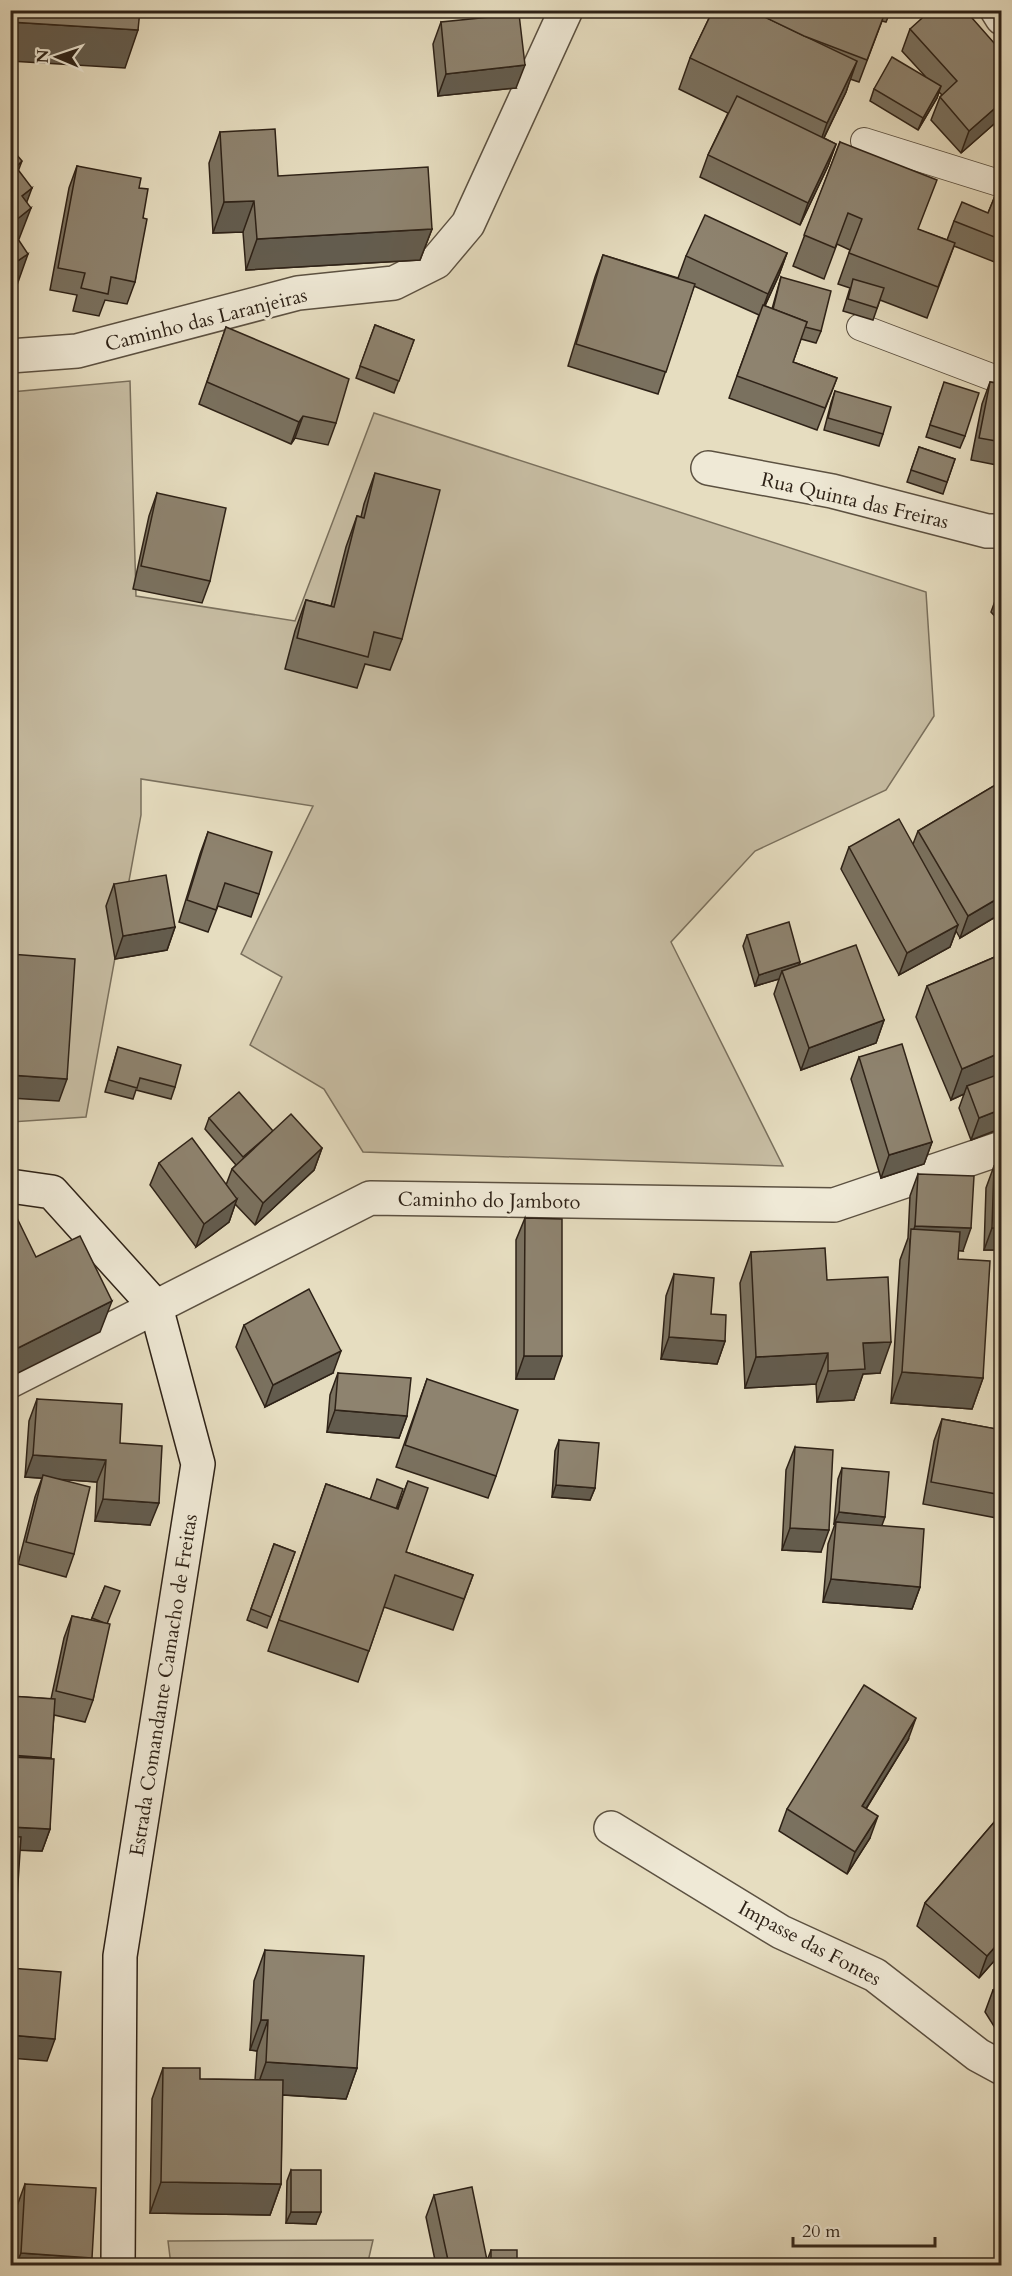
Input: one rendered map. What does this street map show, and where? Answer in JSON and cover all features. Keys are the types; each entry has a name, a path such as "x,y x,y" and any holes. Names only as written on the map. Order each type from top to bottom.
{"street":[{"name":"Caminho das Laranjeiras","path":"10,356 77,351 298,293 394,283 436,262 468,224 566,10"},
{"path":"997,10 1002,18"},
{"name":"Rua Quinta das Freiras","path":"708,468 832,491 987,531 1002,531"},
{"name":"Caminho do Jamboto","path":"10,1381 370,1198 834,1205 1002,1148"},
{"name":"Estrada Comandante Camacho de Freitas","path":"10,1186 52,1192 156,1307 198,1464 120,1956 118,2265"},
{"name":"Impasse das Fontes","path":"611,1828 781,1932 875,1975 978,2055 1002,2068"}],"lane":[{"path":"864,141 1002,184"},
{"path":"860,327 1002,381"}],"shaded area":[{"path":"130,381 136,596 295,621 374,413 926,592 934,716 886,790 755,851 671,942 783,1166 363,1152 324,1089 250,1045 282,977 241,954 313,806 141,779 141,815 86,1117 11,1122 11,392"},
{"path":"373,2240 367,2266 171,2265 168,2241"}],"building":[{"path":"10,10 140,10 138,30 10,22"},
{"path":"713,10 750,10 857,61 827,123 690,58"},
{"path":"750,10 886,10 867,60 804,36"},
{"path":"931,10 965,10 1002,52 1002,102 969,131 940,97 957,81 910,29"},
{"path":"519,14 525,65 446,74 441,22"},
{"path":"892,57 941,86 923,118 874,89"},
{"path":"737,96 836,144 808,203 708,155"},
{"path":"275,129 278,176 428,167 432,229 257,239 254,201 224,202 220,132"},
{"path":"840,142 937,180 918,229 955,243 938,287 849,253 862,219 848,213 835,248 804,235"},
{"path":"10,147 22,161 16,167 32,188 22,196 31,208 10,225"},
{"path":"77,166 141,178 139,188 148,189 143,218 147,219 135,282 111,277 108,294 81,288 85,273 58,268"},
{"path":"1002,179 1002,240 954,221 962,202 988,213"},
{"path":"705,215 787,253 768,294 686,256"},
{"path":"10,227 28,254 10,266"},
{"path":"603,255 695,284 666,372 576,344"},
{"path":"781,277 831,291 821,331 805,327 807,322 773,309"},
{"path":"853,279 884,288 877,308 848,299"},
{"path":"763,305 807,322 793,362 837,378 825,408 737,376"},
{"path":"375,325 414,340 399,381 360,366"},
{"path":"226,327 349,379 336,423 303,416 299,422 207,382"},
{"path":"944,382 979,393 965,436 930,425"},
{"path":"990,382 1002,384 1002,442 979,438"},
{"path":"835,391 891,407 883,434 828,418"},
{"path":"919,447 955,459 947,482 911,470"},
{"path":"375,473 440,490 402,639 374,632 368,657 297,638 306,600 334,607 357,516 364,518"},
{"path":"157,493 226,508 210,581 141,566"},
{"path":"1002,781 1002,896 968,916 918,831"},
{"path":"899,819 958,925 907,953 849,847"},
{"path":"208,832 272,852 259,894 225,883 216,910 187,900"},
{"path":"166,875 175,927 123,936 114,884"},
{"path":"789,922 800,962 759,975 747,935"},
{"path":"856,945 884,1020 809,1048 782,971"},
{"path":"10,954 75,959 67,1079 10,1075"},
{"path":"1002,954 1002,1052 962,1069 927,986"},
{"path":"902,1044 932,1142 889,1155 859,1057"},
{"path":"118,1047 181,1065 175,1087 140,1078 137,1088 109,1080"},
{"path":"1002,1073 1002,1109 979,1118 967,1086"},
{"path":"239,1092 273,1131 243,1157 209,1118"},
{"path":"291,1114 322,1148 263,1203 232,1169"},
{"path":"192,1138 237,1199 204,1224 159,1163"},
{"path":"994,1166 1002,1166 1002,1228 992,1228"},
{"path":"918,1174 974,1176 971,1228 915,1226"},
{"path":"17,1218 36,1257 80,1236 112,1301 10,1352 10,1221"},
{"path":"525,1218 562,1219 562,1356 524,1356"},
{"path":"911,1229 960,1232 958,1259 990,1261 983,1378 902,1372"},
{"path":"825,1248 827,1280 888,1277 891,1342 863,1343 865,1369 828,1371 828,1353 756,1357 751,1252"},
{"path":"674,1274 714,1278 711,1314 726,1315 725,1341 669,1337"},
{"path":"309,1289 341,1351 273,1385 244,1325"},
{"path":"338,1373 411,1378 407,1416 335,1410"},
{"path":"427,1379 518,1410 496,1476 405,1445"},
{"path":"37,1399 122,1404 120,1443 162,1446 159,1503 103,1499 106,1460 33,1455"},
{"path":"942,1419 1002,1430 1002,1495 931,1482"},
{"path":"559,1440 599,1443 595,1488 556,1485"},
{"path":"795,1447 833,1450 829,1530 790,1528"},
{"path":"842,1468 889,1472 885,1517 839,1512"},
{"path":"43,1475 90,1487 74,1554 26,1542"},
{"path":"377,1479 403,1489 396,1509 370,1500"},
{"path":"408,1481 428,1488 406,1552 473,1575 464,1599 395,1575 369,1651 279,1620 326,1484 398,1509"},
{"path":"836,1522 924,1529 920,1587 831,1579"},
{"path":"274,1544 295,1552 271,1617 251,1609"},
{"path":"105,1586 120,1591 107,1624 92,1618"},
{"path":"72,1616 110,1624 93,1700 56,1691"},
{"path":"864,1685 916,1718 862,1806 878,1816 855,1852 787,1809"},
{"path":"10,1696 55,1699 51,1758 10,1755"},
{"path":"10,1757 54,1759 50,1829 10,1827"},
{"path":"1002,1813 1002,1909 999,1911 1002,1913 1002,1939 987,1956 925,1903"},
{"path":"10,1836 21,1837 14,1944 10,1944"},
{"path":"265,1950 364,1956 357,2068 266,2062 268,2020 261,2020"},
{"path":"10,1968 61,1972 55,2039 10,2035"},
{"path":"1002,1985 1002,2004 993,1990"},
{"path":"163,2068 200,2068 200,2079 283,2080 281,2184 161,2182"},
{"path":"10,2154 17,2154 11,2256 10,2256"},
{"path":"291,2170 321,2170 321,2212 291,2212"},
{"path":"25,2184 96,2188 92,2258 21,2253"},
{"path":"472,2187 488,2265 449,2265 434,2195"},
{"path":"491,2250 517,2250 517,2265 491,2265"}]}
